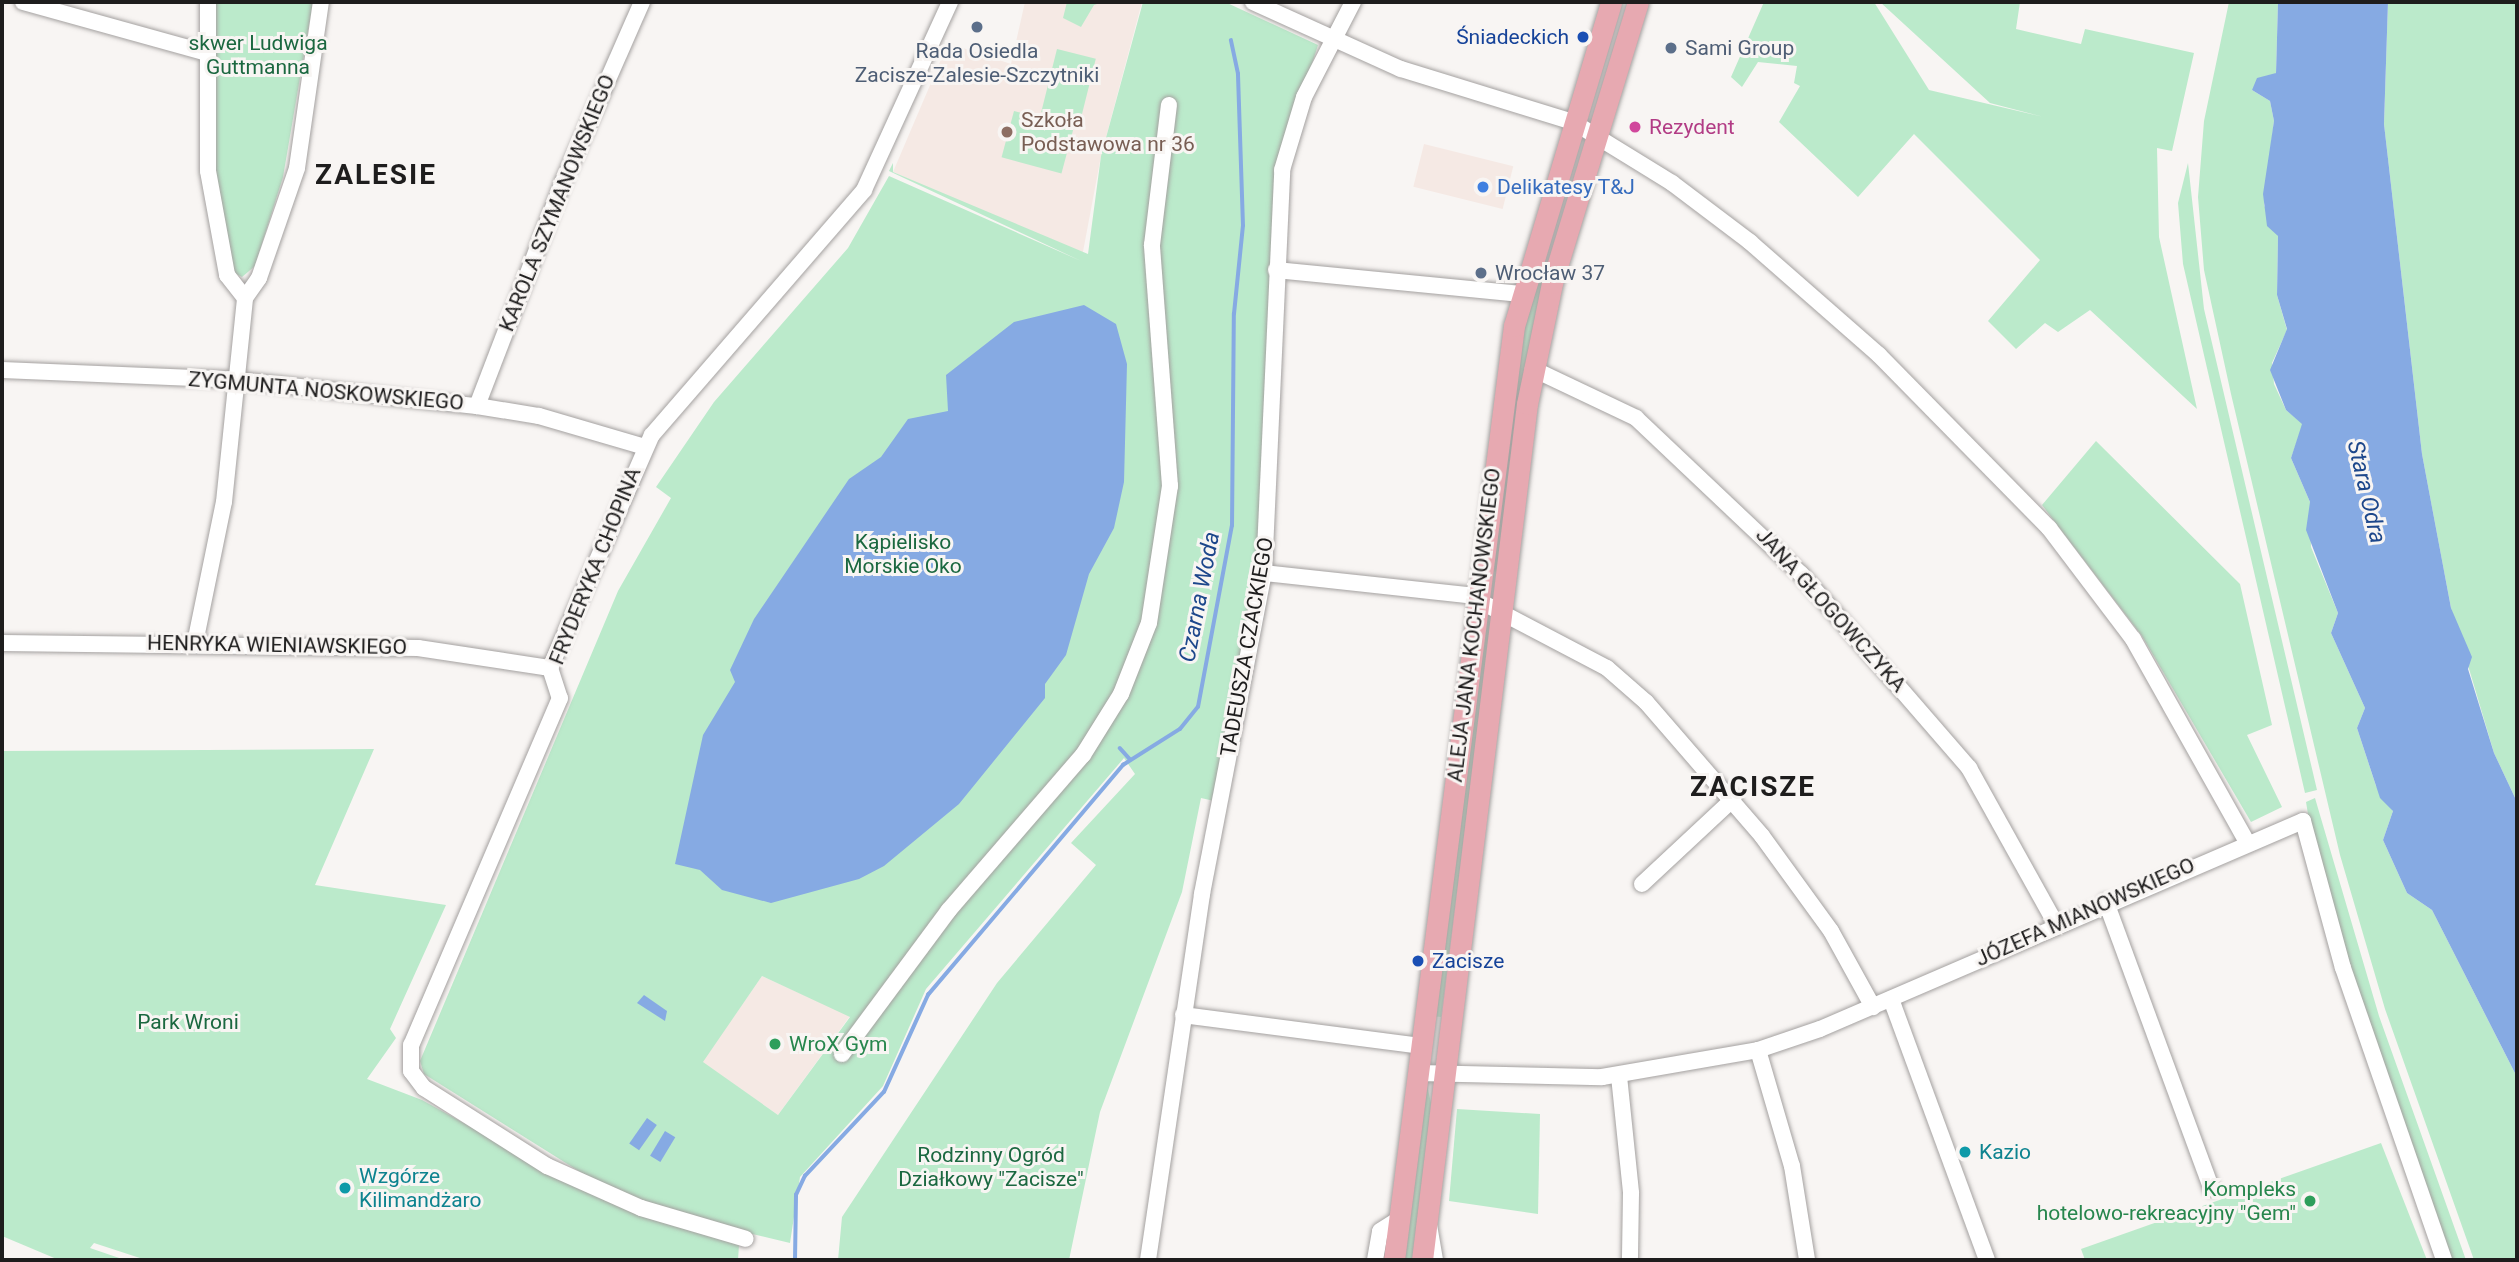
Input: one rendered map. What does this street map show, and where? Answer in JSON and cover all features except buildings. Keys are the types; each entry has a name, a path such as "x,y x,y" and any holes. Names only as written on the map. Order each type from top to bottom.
{"main road":[{"name":"ALEJA JANA KOCHANOWSKIEGO","path":"1381,1259 1399,1219 1478,599 1521,293 1611,2"},
{"name":"ALEJA JANA KOCHANOWSKIEGO","path":"1422,1260 1441,1076 1533,369 1596,136 1638,2"}],"street":[{"path":"23,2 203,52"},
{"path":"208,2 203,52 212,202 227,275 246,298"},
{"path":"195,643 224,502 246,298 259,278 297,168 321,2"},
{"name":"KAROLA SZYMANOWSKIEGO","path":"477,405 563,182 642,2"},
{"name":"FRYDERYKA CHOPINA","path":"746,1239 641,1208 547,1166 424,1088 411,1071 411,1045 561,698 550,668 645,447 673,405 800,270 864,190 950,2"},
{"path":"1253,2 1401,69 1573,122 1749,242 1879,355 2010,484 2133,639 2246,842"},
{"name":"TADEUSZA CZACKIEGO","path":"1148,1260 1183,1015 1264,573 1276,270 1284,161 1296,116 1332,39 1353,2"},
{"path":"842,1054 949,910 1083,755 1121,694 1149,623 1170,486 1152,245 1169,105"},
{"path":"1276,270 1521,293"},
{"name":"JANA GŁOGOWCZYKA","path":"1533,369 1636,418 1801,574 1969,768 2056,923"},
{"name":"ZYGMUNTA NOSKOWSKIEGO","path":"2,370 236,380 477,405 539,416 645,447"},
{"path":"1264,573 1478,599 1499,616 1572,646 1627,684 1733,799 1824,919 1873,1007"},
{"name":"HENRYKA WIENIAWSKIEGO","path":"2,643 195,643 418,648 550,668"},
{"path":"1642,884 1733,799"},
{"name":"JÓZEFA MIANOWSKIEGO","path":"1419,1073 1441,1076 1619,1076 1758,1049 1873,1007 2056,923 2246,842 2303,821 2343,968 2444,1260"},
{"path":"2106,902 2211,1188"},
{"path":"1891,999 1987,1260"},
{"path":"1183,1015 1422,1046"},
{"path":"1758,1049 1792,1166 1807,1260"},
{"path":"1619,1076 1631,1193 1630,1260"},
{"name":"ALEJA JANA KOCHANOWSKIEGO","path":"1426,1213 1435,1260"}],"shaded area":[{"name":"Szkoła Podstawowa nr 36","path":"1025,2 1142,2 1101,156 1082,257 893,172 948,43 1011,64"},
{"path":"1424,144 1513,166 1503,209 1413,187"},
{"path":"762,976 850,1016 778,1115 702,1062"}],"green space":[{"name":"skwer Ludwiga Guttmanna","path":"214,2 313,2 283,177 255,266 242,277 233,272 214,170"},
{"path":"1067,2 1103,2 1094,5 1081,27 1063,18"},
{"name":"Kąpielisko Morskie Oko","path":"1143,2 1225,2 1318,45 1275,181 1257,578 1214,801 1201,798 1182,892 1100,1112 1069,1260 838,1260 842,1217 997,983 1096,865 1071,843 1135,774 1124,758 926,989 883,1086 800,1177 790,1243 702,1222 601,1185 424,1074 420,1061 618,591 671,498 656,487 714,402 848,248 889,176 1081,261 889,171 893,163 893,172 1088,254 1101,156","holes":["762,976 850,1017 778,1115 703,1062"]},
{"path":"1764,2 1874,2 1929,90 2044,117 1990,103 1880,2 2020,2 2016,29 2081,44 2085,29 2194,53 2172,151 2157,148 2159,237 2197,409 2090,310 2058,332 2045,323 2016,349 1988,321 2040,260 1914,134 1858,197 1779,122 1800,86 1794,83 1797,66 1758,62 1742,87 1731,77"},
{"path":"2229,2 2278,2 2276,73 2252,90 2270,101 2274,121 2264,205 2278,236 2277,295 2287,330 2272,363 2274,384 2286,410 2303,424 2291,458 2310,502 2311,547 2338,613 2331,633 2365,708 2357,728 2376,786 2393,811 2383,840 2407,893 2432,910 2517,1077 2517,1260 2474,1260 2385,1009 2340,855 2231,394 2204,270 2198,197 2204,121"},
{"path":"2388,2 2517,2 2517,802 2494,753 2451,608 2422,454 2384,124"},
{"path":"1057,49 1096,59 1080,122 1041,112"},
{"path":"1014,111 1074,127 1061,173 1002,157"},
{"path":"2188,163 2204,309 2317,790 2305,793 2183,264 2178,203"},
{"path":"1546,254 1498,572 1488,570 1518,346"},
{"path":"2096,441 2240,584 2272,725 2247,735 2282,807 2251,822 2142,636 2042,505"},
{"path":"1487,617 1491,623 1441,1017 1432,1016"},
{"name":"Park Wroni","path":"374,749 315,885 446,905 390,1029 396,1038 367,1079 422,1100 589,1192 739,1245 738,1260 146,1260 94,1243 90,1248 125,1260 59,1260 2,1236 2,751"},
{"path":"2315,798 2379,1016 2466,1260 2452,1260 2345,953 2309,820 2306,802"},
{"path":"1426,1081 1431,1103 1416,1260 1401,1260"},
{"path":"1457,1109 1540,1114 1538,1214 1449,1201"},
{"name":"Kompleks hotelowo-rekreacyjny \"Gem\"","path":"2381,1143 2427,1260 2085,1260 2081,1249"}],"water":[{"name":"Stara Odra","path":"2278,2 2388,2 2384,124 2422,454 2451,608 2472,657 2468,669 2494,753 2517,802 2517,1077 2432,910 2407,893 2383,840 2393,811 2380,798 2357,728 2365,708 2331,633 2338,613 2306,530 2310,502 2291,458 2302,424 2286,410 2270,370 2287,329 2277,295 2278,236 2267,226 2263,194 2274,121 2270,101 2252,90 2257,78 2276,73"},
{"path":"1084,305 1116,324 1127,364 1124,482 1114,528 1089,574 1066,655 1045,684 1045,698 959,804 884,866 859,879 771,903 722,890 700,870 675,864 703,735 735,682 730,670 754,619 849,479 881,457 908,419 948,411 946,375 1014,322"},
{"path":"644,995 667,1011 665,1021 637,1003"},
{"path":"647,1118 657,1125 639,1150 629,1143"},
{"path":"665,1131 675,1137 660,1162 650,1156"}],"waterway":[{"name":"Czarna Woda","path":"795,1260 796,1195 805,1176 884,1092 928,995 1123,765 1180,729 1198,707 1232,526 1234,314 1243,226 1238,74 1231,41"},
{"path":"1120,748 1130,759"}],"place":[{"name":"Rada Osiedla Zacisze-Zalesie-Szczytniki","path":"977,27"},
{"name":"Śniadeckich","path":"1583,37"},
{"name":"Sami Group","path":"1671,48"},
{"name":"Rezydent","path":"1635,127"},
{"name":"Szkoła Podstawowa nr 36","path":"1007,132"},
{"name":"Delikatesy T&J","path":"1483,187"},
{"name":"Wrocław 37","path":"1481,273"},
{"name":"Zacisze","path":"1418,961"},
{"name":"WroX Gym","path":"775,1044"},
{"name":"Kazio","path":"1965,1152"},
{"name":"Wzgórze Kilimandżaro","path":"345,1188"},
{"name":"Kompleks hotelowo-rekreacyjny \"Gem\"","path":"2310,1201"}],"district":[{"name":"ZALESIE","path":"376,175"},
{"name":"ZACISZE","path":"1753,787"}],"park label":[{"name":"Rodzinny Ogród Działkowy \"Zacisze\"","path":"991,1167"}]}
